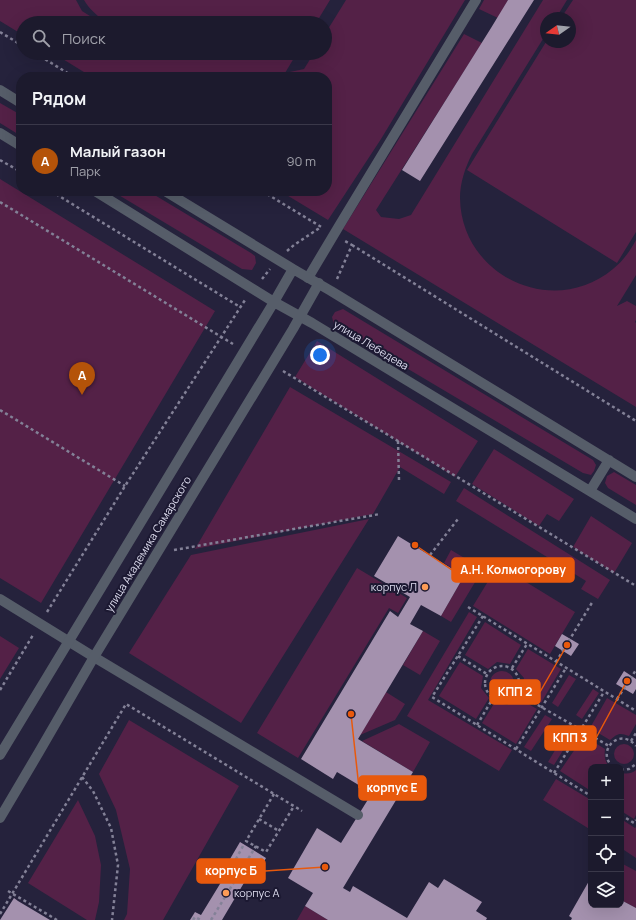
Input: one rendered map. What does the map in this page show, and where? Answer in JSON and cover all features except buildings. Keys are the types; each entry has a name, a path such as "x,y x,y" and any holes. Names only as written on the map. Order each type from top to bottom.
{"street":[{"path":"308,278 476,0"},
{"path":"0,90 16,100"},
{"path":"0,133 16,143"},
{"name":"улица Лебедева","path":"103,196 274,302 300,316 636,519"},
{"path":"173,196 308,278 319,283 636,477"},
{"name":"улица Академика Самарского","path":"0,755 293,269"},
{"name":"улица Академика Самарского","path":"0,818 94,657 319,283"},
{"path":"590,491 609,460"},
{"path":"0,599 358,815"}],"path":[{"path":"0,32 16,42"},
{"path":"46,60 66,72"},
{"path":"0,160 16,169"},
{"path":"0,690 125,486 240,306 59,196"},
{"path":"270,196 636,421"},
{"path":"0,202 221,337"},
{"path":"332,291 352,245"},
{"path":"279,377 283,370 636,586"},
{"path":"0,410 125,486"},
{"path":"398,441 399,480"},
{"path":"178,544 174,550 380,514"},
{"path":"430,555 458,519"},
{"path":"556,662 593,601"},
{"path":"468,607 636,711"},
{"path":"483,616 432,697 588,794"},
{"path":"512,668 527,644"},
{"path":"458,656 487,674"},
{"path":"507,666 512,668 519,677 520,688 514,697 509,700 503,701 493,698 489,695 485,685 487,674 496,667 507,666"},
{"path":"516,749 566,668"},
{"path":"617,699 636,670"},
{"path":"554,773 604,692"},
{"path":"517,693 609,746"},
{"path":"477,725 493,698"},
{"path":"0,914 126,704 302,811"},
{"path":"631,741 636,733"},
{"path":"611,764 607,755 609,746 612,742 622,738 631,741 636,746"},
{"path":"624,770 629,770 636,764"},
{"path":"82,777 93,791 111,828 118,865 112,920"},
{"path":"274,794 246,840 266,852 294,806"},
{"path":"624,817 634,823 636,820"},
{"path":"259,819 279,831"},
{"path":"243,846 236,859 254,870 262,858"},
{"path":"211,920 256,846"},
{"path":"8,891 57,920"},
{"path":"194,920 195,917 201,920"}],"shaded area":[{"path":"0,0 76,0 82,11 90,16 16,16 16,31 0,21"},
{"path":"84,0 330,0 320,16 98,16"},
{"path":"346,0 465,0 381,139 328,220 288,196 332,196 332,72 290,72 304,69 310,60 332,60 332,23"},
{"path":"484,0 508,0 498,18 479,9"},
{"path":"543,0 567,0 560,12 540,12 540,44 469,159 463,176 460,192 464,225 476,249 493,268 514,282 538,289 564,290 589,284 617,266 626,256 636,240 636,275 617,306 627,301 636,306 636,407 343,229 464,34 482,43 376,210 381,217 399,219 411,215"},
{"path":"573,0 636,0 636,232 617,263 467,170 542,48 576,48 576,12 565,12"},
{"path":"64,60 162,60 293,60 286,72 84,72"},
{"path":"0,103 16,112 16,133 0,123"},
{"path":"0,179 16,189 16,196 28,196 215,311 41,603 0,578"},
{"path":"120,196 156,196 255,256 256,263 252,270 242,269"},
{"path":"343,309 593,460 596,465 594,471 591,475 583,473 334,325 332,317 335,312"},
{"path":"317,341 478,441 455,477 295,377"},
{"path":"290,387 451,482 444,494 400,467 373,514 195,549"},
{"path":"494,449 574,499 559,521 547,514 539,526 472,484"},
{"path":"614,472 636,485 636,505 608,488 605,483 607,476"},
{"path":"464,488 610,580 598,599 581,589 586,581 456,501"},
{"path":"591,516 632,543 614,573 573,547"},
{"path":"369,519 241,723 129,653 191,555"},
{"path":"451,550 483,569 451,622 441,616 464,576 444,563"},
{"path":"498,565 575,612 550,654 473,606"},
{"path":"357,568 407,598 398,613 389,608 298,758 257,733"},
{"path":"469,612 477,617 428,700 512,750 499,771 407,716"},
{"path":"485,622 521,645 510,664 497,662 488,669 465,655"},
{"path":"423,631 440,641 420,675 403,665"},
{"path":"0,636 19,648 0,679"},
{"path":"528,649 561,669 541,703 521,691 524,678 516,669"},
{"path":"460,662 483,676 481,688 489,698 476,719 439,696"},
{"path":"502,671 511,674 514,683 511,692 502,695 493,692 490,683 493,674"},
{"path":"569,675 576,679 558,707 552,703"},
{"path":"593,689 599,693 582,719 576,715"},
{"path":"386,692 405,704 395,720 360,735"},
{"path":"518,698 537,709 516,744 482,723 495,702 507,705"},
{"path":"607,698 636,715 636,724 629,736 618,734 610,740 590,728"},
{"path":"545,715 552,719 531,751 524,747"},
{"path":"129,720 239,786 163,920 124,920 127,914 130,869 116,810 99,774"},
{"path":"399,724 430,742 413,772 362,741"},
{"path":"567,730 573,734 554,765 548,762"},
{"path":"584,736 605,749 605,758 608,764 588,764 588,789 560,771"},
{"path":"620,745 628,745 633,750 633,758 628,763 620,763 615,758 615,750"},
{"path":"636,770 636,815 634,819 624,813 624,774"},
{"path":"556,779 588,798 588,828 543,800"},
{"path":"78,800 95,836 101,865 99,902 95,920 87,920 28,883"},
{"path":"624,821 635,828 636,827 636,858 624,850"},
{"path":"624,865 636,871 636,908 624,902"},
{"path":"305,906 328,920 297,920"}],"place":[{"name":"Малый газон","path":"82,395"},
{"name":"А.Н. Колмогорову","path":"415,545"},
{"name":"корпус Л","path":"425,587"},
{"name":"КПП 2","path":"567,645"},
{"name":"КПП 3","path":"627,681"},
{"name":"корпус Е","path":"351,714"},
{"name":"корпус Б","path":"325,867"},
{"name":"корпус А","path":"226,893"}]}
